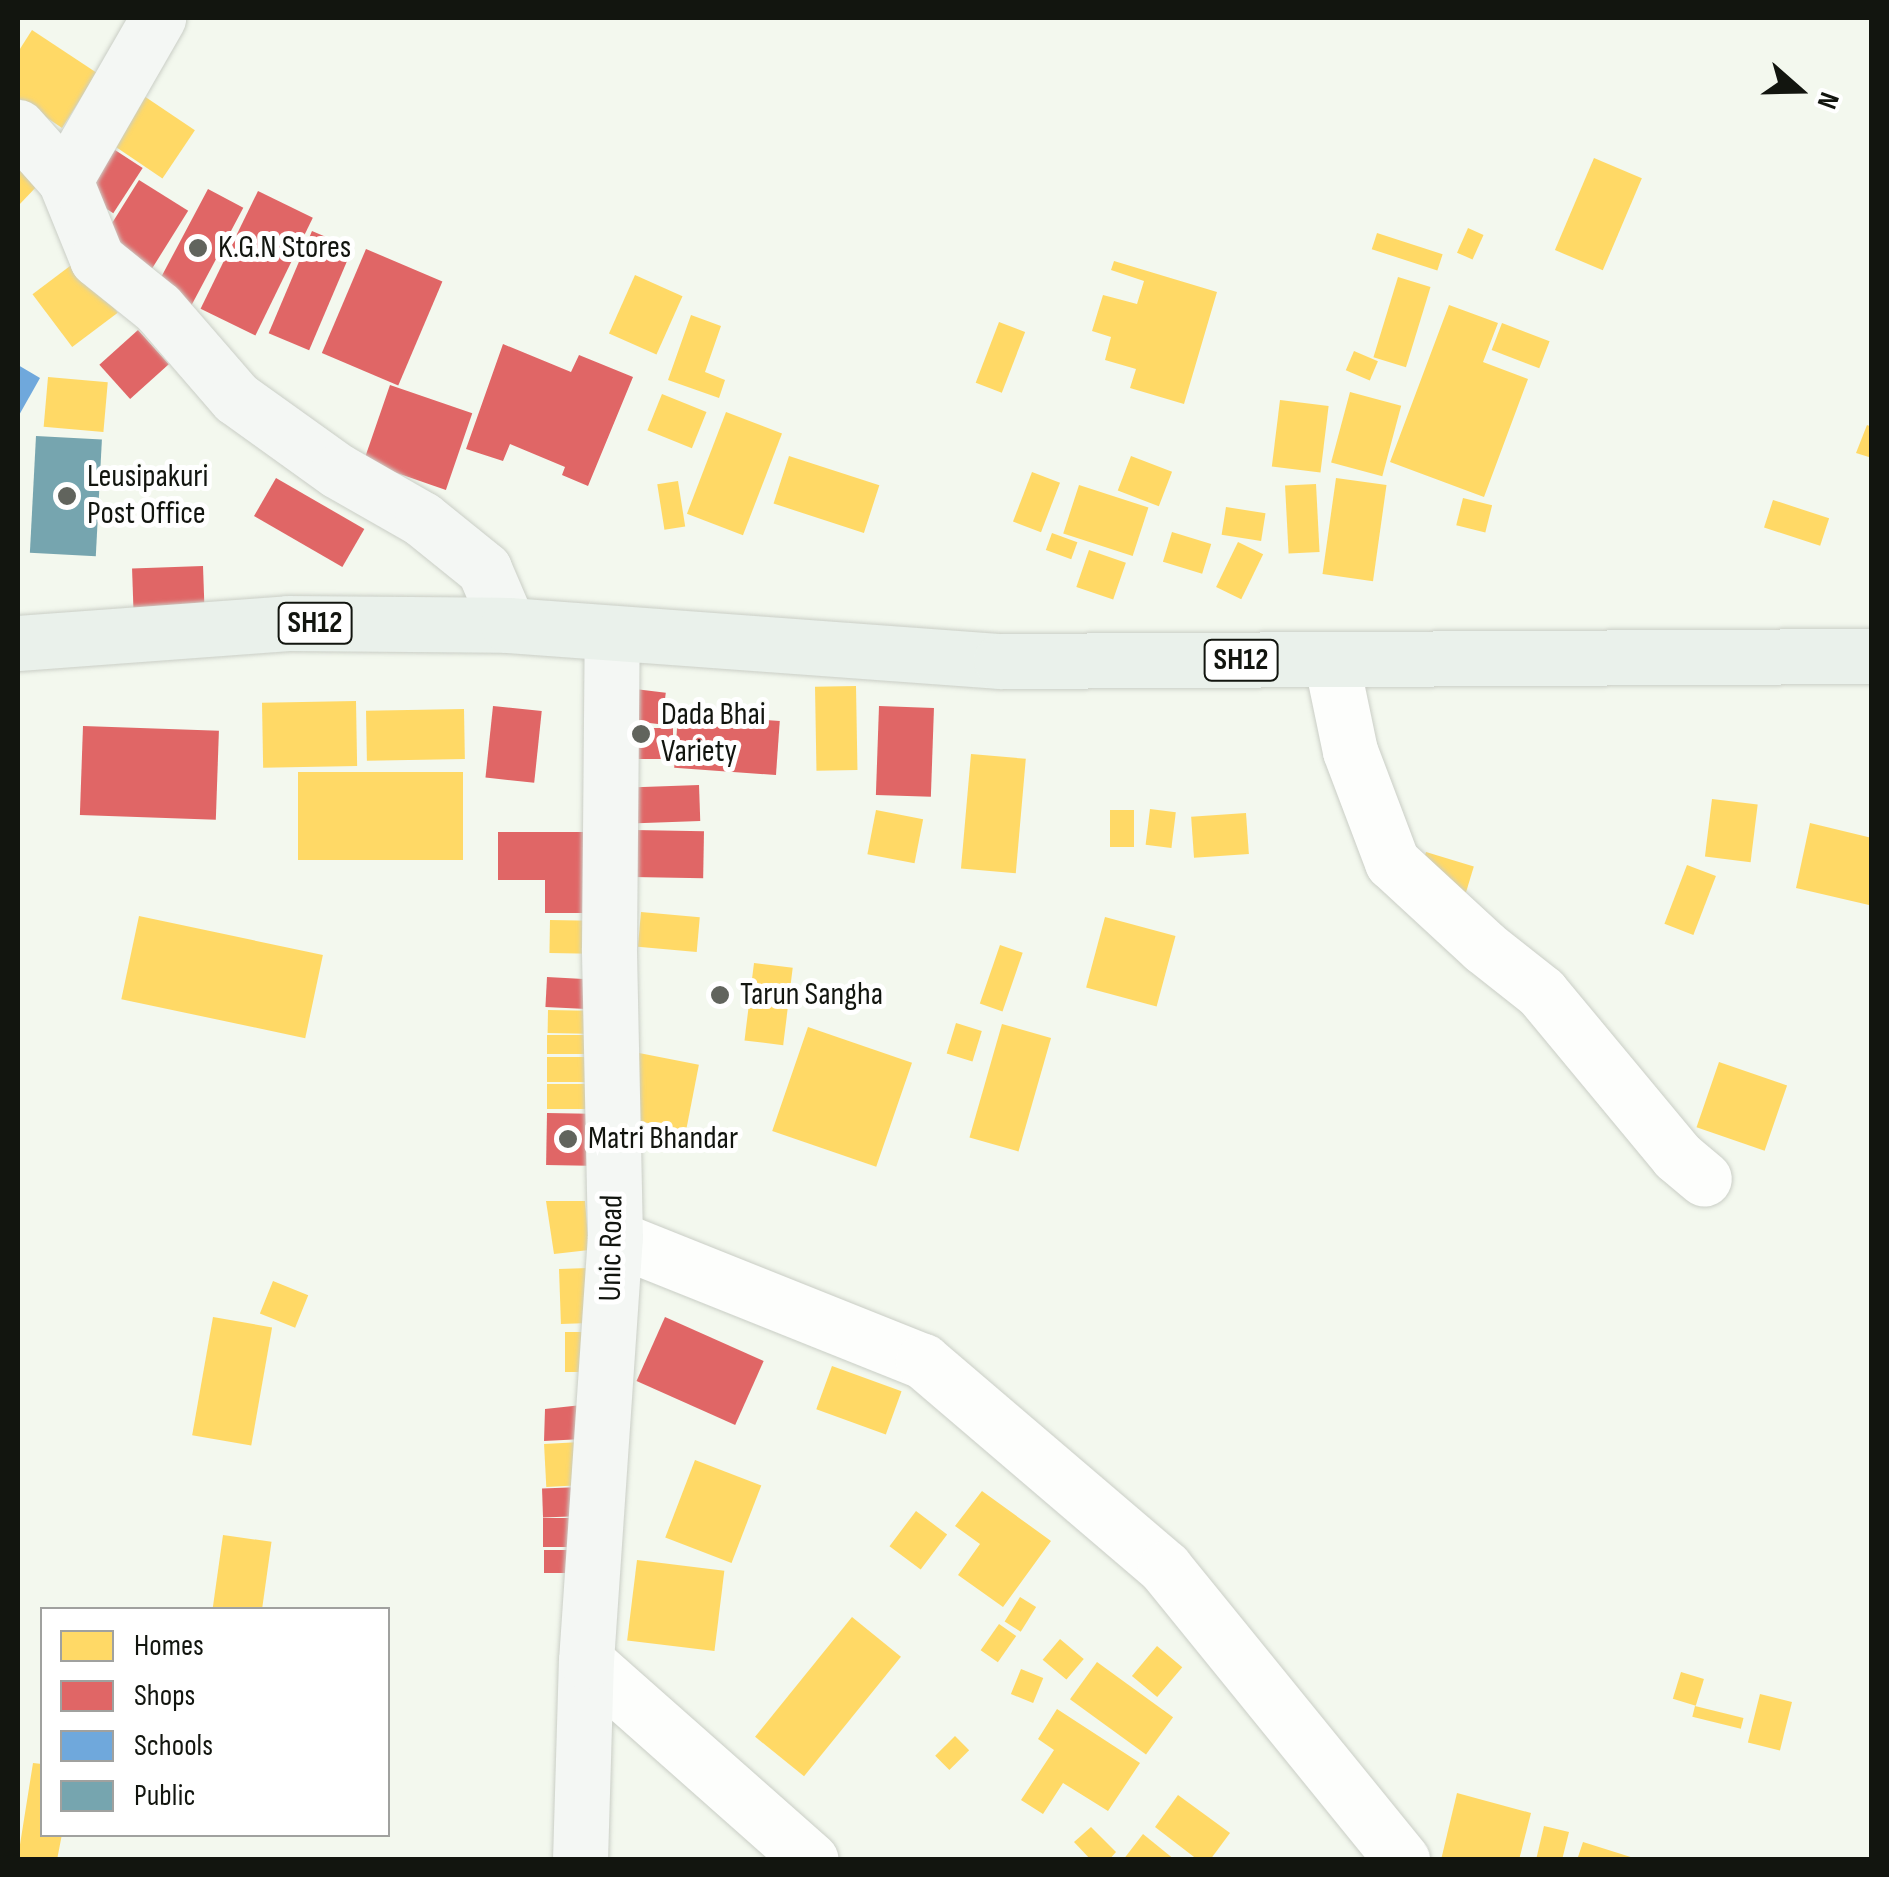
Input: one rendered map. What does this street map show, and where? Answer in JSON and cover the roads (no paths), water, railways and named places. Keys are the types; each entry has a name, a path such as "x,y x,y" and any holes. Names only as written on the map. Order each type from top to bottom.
{"main road":[{"path":"66,180 158,18"},
{"path":"18,127 66,180 97,260 158,308 236,398 338,470 422,518 484,568 508,626"},
{"name":"SH12","path":"18,643 288,623 508,626 1001,661 1872,656"},
{"name":"Unic Road","path":"580,1860 586,1661 615,1238 609,948 612,635"}],"street":[{"path":"1331,660 1350,752 1392,862 1484,947 1542,992 1677,1156 1704,1179"},
{"path":"615,1238 923,1361 1165,1568 1402,1860"},
{"path":"586,1661 811,1860"}],"place":[{"name":"K.G.N Stores","path":"198,248"},
{"name":"Leusipakuri Post Office","path":"67,496"},
{"name":"Dada Bhai Variety","path":"641,734"},
{"name":"Tarun Sangha","path":"720,995"},
{"name":"Matri Bhandar","path":"568,1139"}]}
